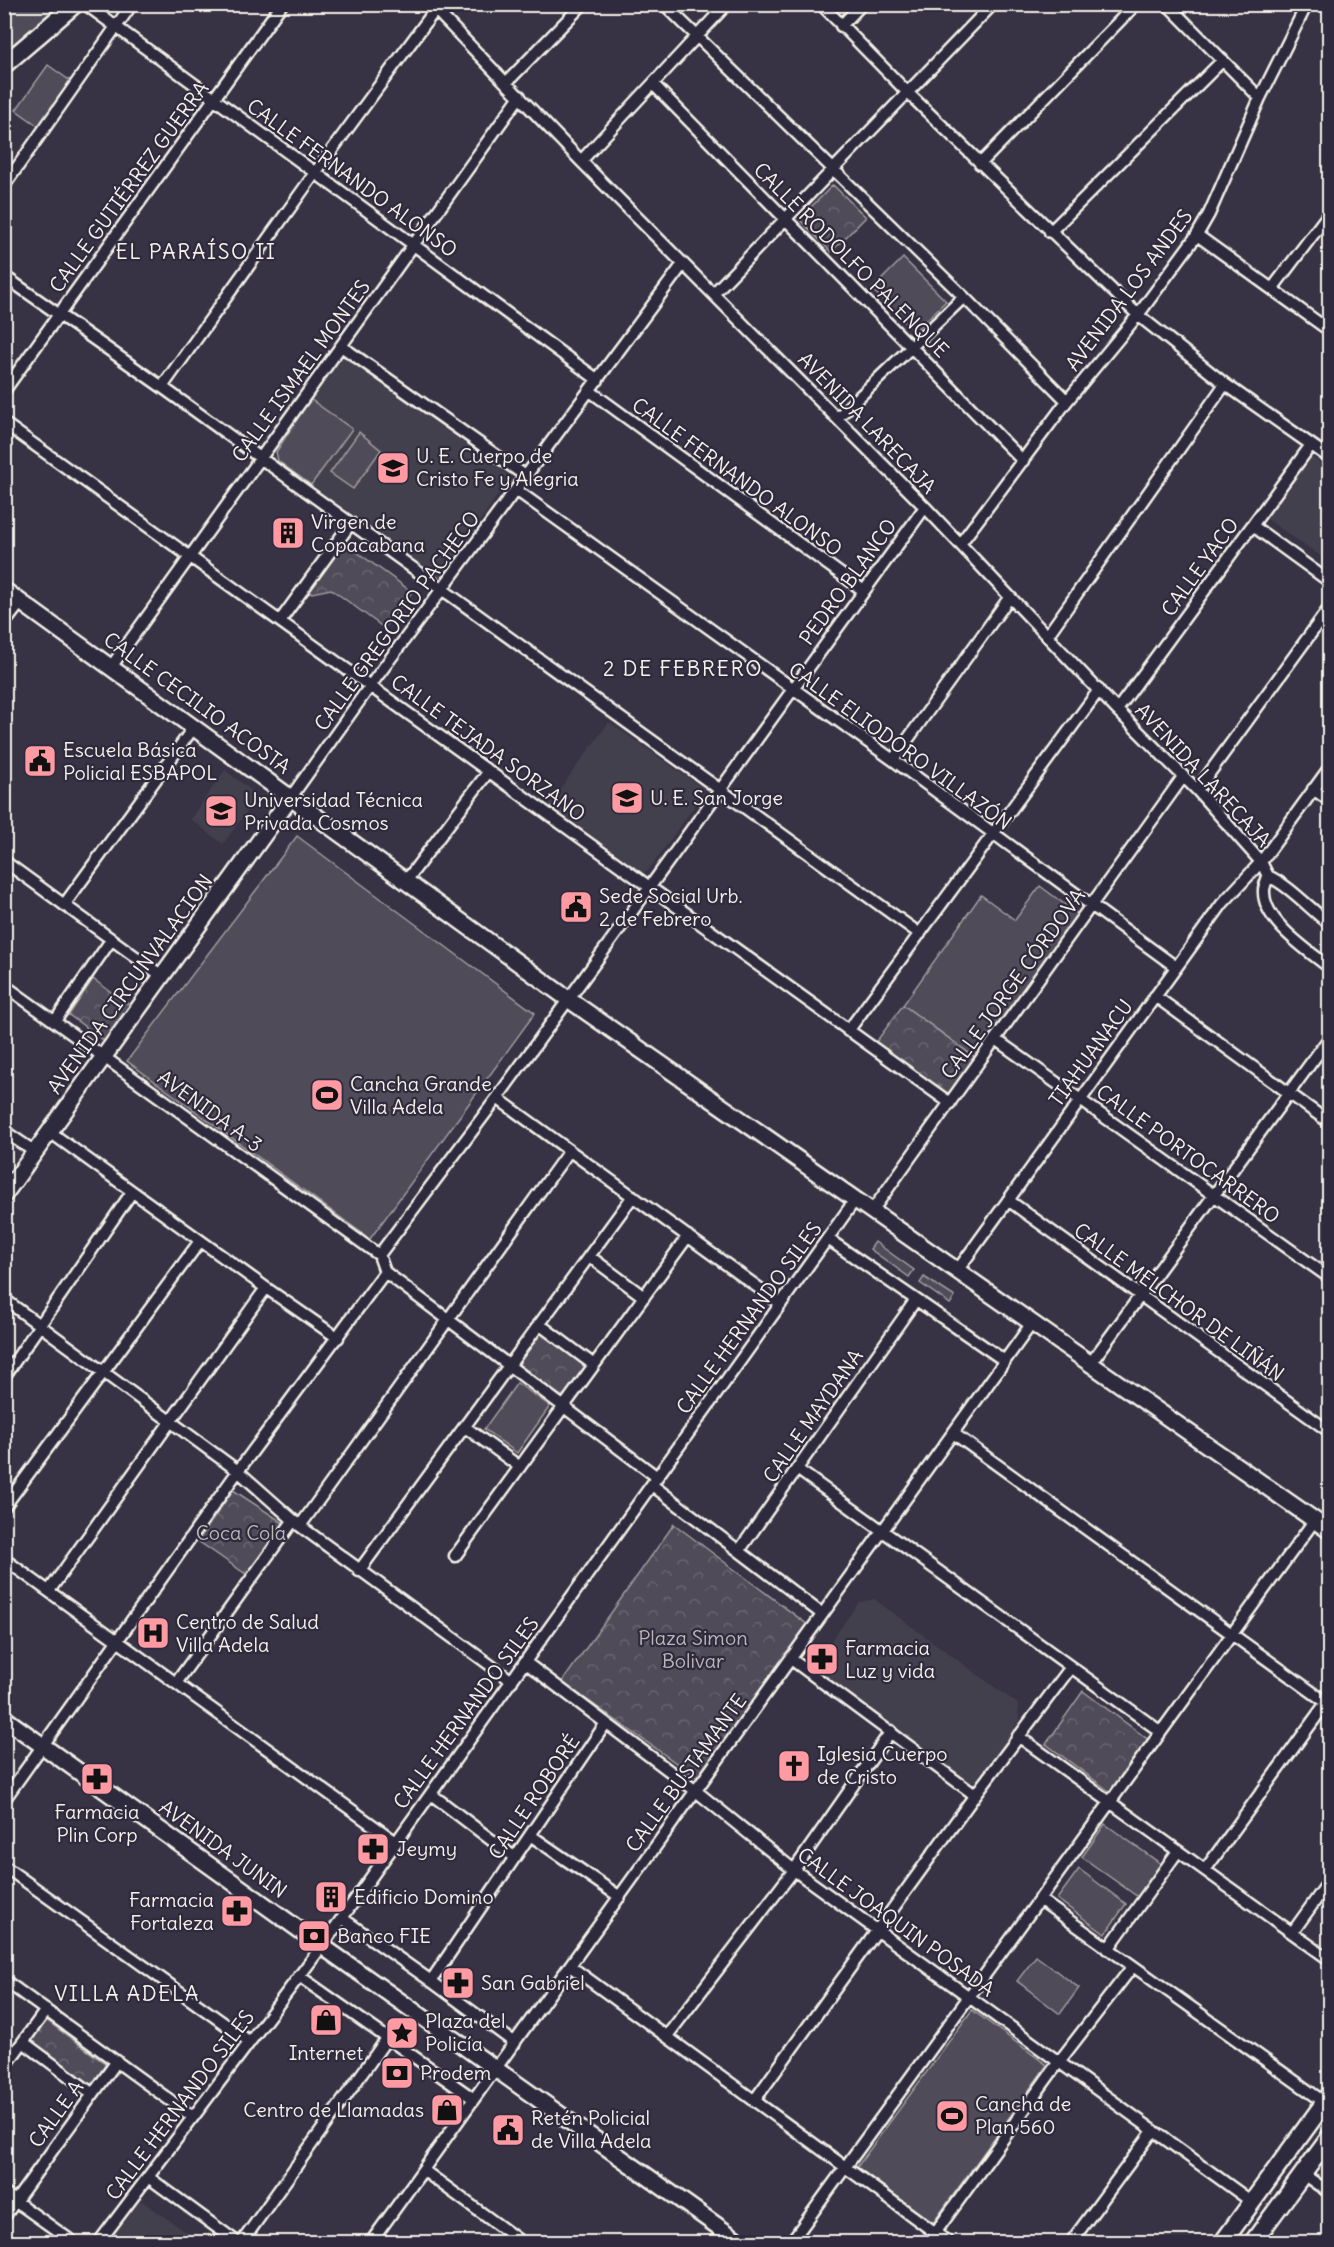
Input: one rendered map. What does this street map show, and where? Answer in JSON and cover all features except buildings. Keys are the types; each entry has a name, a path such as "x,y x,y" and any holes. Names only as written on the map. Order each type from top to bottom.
{"main road":[{"path":"4,65 75,4"},
{"path":"1223,2242 1327,2099"},
{"path":"1253,2242 1329,2137"}],"street":[{"name":"CALLE FERNANDO ALONSO","path":"85,4 598,380"},
{"path":"4,186 132,4"},
{"name":"CALLE GUTIÉRREZ GUERRA","path":"4,391 282,4"},
{"path":"507,82 583,4"},
{"path":"664,4 964,297 1067,401"},
{"path":"581,161 727,4"},
{"path":"820,4 980,164 1138,315 1225,384 1329,458"},
{"path":"841,26 862,4"},
{"path":"714,293 993,4"},
{"path":"980,164 1136,4"},
{"path":"1167,4 1260,98"},
{"name":"AVENIDA LOS ANDES","path":"960,544 1067,401 1138,315 1197,236 1260,98 1307,4"},
{"path":"162,387 435,6"},
{"name":"AVENIDA LARECAJA","path":"435,6 581,161 925,507 1009,598 1197,790 1261,862 1268,876 1282,882 1306,906 1329,924"},
{"path":"1050,232 1223,60"},
{"name":"CALLE RODOLFO PALENQUE","path":"653,84 1023,461"},
{"name":"CALLE ISMAEL MONTES","path":"111,667 520,96"},
{"path":"1272,289 1329,212"},
{"path":"1197,236 1329,331"},
{"name":"CALLE GREGORIO PACHECO","path":"291,797 370,686 683,264"},
{"path":"4,276 261,458 920,934"},
{"path":"837,418 964,297"},
{"path":"341,346 527,477"},
{"path":"1047,636 1225,384"},
{"name":"CALLE FERNANDO ALONSO","path":"590,391 864,591"},
{"name":"CALLE TEJADA SORZANO","path":"4,423 950,1103"},
{"name":"CALLE YACO","path":"1117,710 1311,445"},
{"name":"CALLE ELIODORO VILLAZÓN","path":"516,490 1176,967"},
{"name":"PEDRO BLANCO","path":"379,1255 497,1098 925,507"},
{"path":"280,621 351,523"},
{"path":"1252,526 1329,582"},
{"name":"CALLE CECILIO ACOSTA","path":"4,590 568,999 1329,1531"},
{"path":"892,760 1009,598"},
{"path":"4,624 21,602"},
{"path":"1197,790 1329,607"},
{"path":"848,1031 1099,690"},
{"path":"64,905 194,727"},
{"name":"TIAHUANACU","path":"957,1271 1222,904 1261,862 1329,767"},
{"path":"406,881 489,771"},
{"name":"CALLE JORGE CÓRDOVA","path":"872,1211 1183,777"},
{"path":"1313,789 1329,801"},
{"name":"AVENIDA CIRCUNVALACION","path":"4,1195 291,797"},
{"path":"4,861 162,976"},
{"name":"AVENIDA LARECAJA","path":"1268,876 1264,891 1269,910 1276,923 1329,968"},
{"path":"55,1022 111,940"},
{"name":"AVENIDA A-3","path":"4,985 379,1255"},
{"path":"1155,996 1329,1123"},
{"path":"1090,1364 1329,1037"},
{"name":"CALLE PORTOCARRERO","path":"995,1039 1329,1278"},
{"path":"497,1098 781,1304"},
{"path":"4,1131 35,1152"},
{"path":"50,1132 338,1338"},
{"path":"176,1683 447,1321 569,1151"},
{"path":"4,1377 132,1192"},
{"path":"359,1570 633,1196"},
{"name":"CALLE HERNANDO SILES","path":"99,2242 322,1946 855,1200"},
{"name":"CALLE MELCHOR DE LIÑÁN","path":"1008,1200 1329,1432"},
{"path":"455,1556 688,1236"},
{"path":"828,1239 1005,1361"},
{"path":"4,1507 200,1241"},
{"path":"379,1255 385,1272 447,1321 564,1406 739,1551 822,1614"},
{"path":"589,1256 644,1297"},
{"path":"4,1800 238,1471 385,1272"},
{"path":"50,1591 266,1288"},
{"path":"4,1299 238,1471 296,1524 512,1681"},
{"name":"CALLE MAYDANA","path":"739,1551 915,1301"},
{"name":"CALLE BUSTAMANTE","path":"371,2242 1032,1323"},
{"path":"539,1324 594,1365"},
{"path":"465,1427 520,1467"},
{"path":"953,1432 1328,1704 1205,1870"},
{"path":"797,1469 1161,1732"},
{"path":"791,2242 1314,1521"},
{"path":"4,1559 396,1842"},
{"path":"791,1659 975,1795"},
{"name":"CALLE JOAQUIN POSADA","path":"525,1662 696,1791 794,1870 1252,2202"},
{"path":"754,2101 1018,1736 1071,1667"},
{"name":"AVENIDA JUNIN","path":"4,1718 740,2242"},
{"name":"CALLE ROBORÉ","path":"431,1981 606,1723"},
{"path":"667,2036 794,1870 891,1731"},
{"path":"1018,1736 1329,1960"},
{"path":"431,1794 514,1858"},
{"path":"530,1835 620,1897"},
{"path":"1108,1948 1178,1851"},
{"path":"4,1866 250,2042"},
{"path":"1292,1933 1329,1880"},
{"path":"1039,1899 1327,2099"},
{"path":"342,1918 515,2043"},
{"path":"570,1966 948,2242"},
{"path":"935,2233 1058,2063 1133,1966"},
{"path":"299,1976 474,2099"},
{"path":"4,1980 193,2117"},
{"path":"4,2068 46,2010"},
{"path":"242,2242 388,2037"},
{"path":"23,2042 93,2094"},
{"name":"CALLE A","path":"4,2217 117,2061"},
{"path":"1071,2242 1153,2131"},
{"path":"423,2170 516,2241"},
{"path":"1303,2174 1329,2193"},
{"path":"148,2177 237,2242"},
{"path":"4,2193 73,2242"}],"shaded area":[{"name":"U. E. Cuerpo de Cristo Fe y Alegria","path":"345,356 507,474 509,479 439,580 388,540 278,461 276,452 340,357"},
{"path":"1299,448 1329,469 1329,562 1254,510"},
{"name":"U. E. San Jorge","path":"609,722 704,789 704,793 648,871 642,872 549,804"},
{"name":"Universidad Técnica Privada Cosmos","path":"225,770 252,791 254,799 223,844 190,819"},
{"path":"874,1599 1018,1704 1019,1720 984,1778 970,1783 817,1669 819,1658 859,1602"},
{"path":"142,2201 201,2242 106,2242 135,2202"}],"green space":[{"path":"5,5 66,5 5,58"},
{"path":"48,65 76,85 44,130 16,110"},
{"path":"833,185 866,217 831,252 799,219"},
{"path":"903,258 946,301 914,332 872,289"},
{"path":"310,399 352,429 311,485 278,461 276,452"},
{"path":"359,432 381,450 353,489 330,473"},
{"path":"343,542 412,592 384,628 331,589 307,594"},
{"path":"297,836 535,1013 370,1239 127,1061"},
{"path":"1040,886 1087,921 984,1064 903,1005 981,895 1015,920"},
{"path":"93,979 135,1009 111,1046 69,1015"},
{"path":"903,1005 984,1064 957,1102 876,1042"},
{"path":"875,1242 914,1270 909,1277 870,1249"},
{"path":"924,1277 955,1297 950,1304 920,1283"},
{"path":"540,1328 590,1365 563,1402 513,1365"},
{"path":"517,1383 550,1406 517,1453 484,1429"},
{"name":"Coca Cola","path":"233,1490 285,1524 250,1577 198,1541"},
{"name":"Plaza Simon Bolivar","path":"674,1524 816,1631 703,1782 562,1682"},
{"path":"1083,1691 1150,1741 1113,1794 1046,1744"},
{"path":"1105,1824 1161,1864 1138,1897 1082,1857"},
{"path":"1079,1869 1126,1904 1105,1934 1057,1899"},
{"path":"1036,1956 1079,1988 1060,2014 1017,1981"},
{"name":"Cancha de Plan 560","path":"972,2010 1047,2065 933,2223 857,2167"},
{"path":"46,2020 106,2064 92,2085 30,2040"}],"place":[{"name":"U. E. Cuerpo de Cristo Fe y Alegria","path":"393,468"},
{"name":"Virgen de Copacabana","path":"288,533"},
{"name":"Escuela Básica Policial ESBAPOL","path":"40,761"},
{"name":"U. E. San Jorge","path":"627,798"},
{"name":"Universidad Técnica Privada Cosmos","path":"221,811"},
{"name":"Sede Social Urb. 2 de Febrero","path":"576,907"},
{"name":"Cancha Grande Villa Adela","path":"327,1095"},
{"name":"Centro de Salud Villa Adela","path":"153,1633"},
{"name":"Farmacia Luz y vida","path":"822,1659"},
{"name":"Iglesia Cuerpo de Cristo","path":"794,1766"},
{"name":"Farmacia Plin Corp","path":"97,1779"},
{"name":"Jeymy","path":"373,1849"},
{"name":"Edificio Domino","path":"331,1897"},
{"name":"Farmacia Fortaleza","path":"237,1911"},
{"name":"Banco FIE","path":"314,1936"},
{"name":"San Gabriel","path":"458,1983"},
{"name":"Internet","path":"326,2020"},
{"name":"Plaza del Policía","path":"402,2033"},
{"name":"Prodem","path":"397,2073"},
{"name":"Centro de Llamadas","path":"447,2110"},
{"name":"Cancha de Plan 560","path":"952,2116"},
{"name":"Retén Policial de Villa Adela","path":"508,2130"}],"district":[{"name":"EL PARAÍSO II","path":"196,252"},
{"name":"2 DE FEBRERO","path":"683,669"},
{"name":"VILLA ADELA","path":"127,1994"}]}
